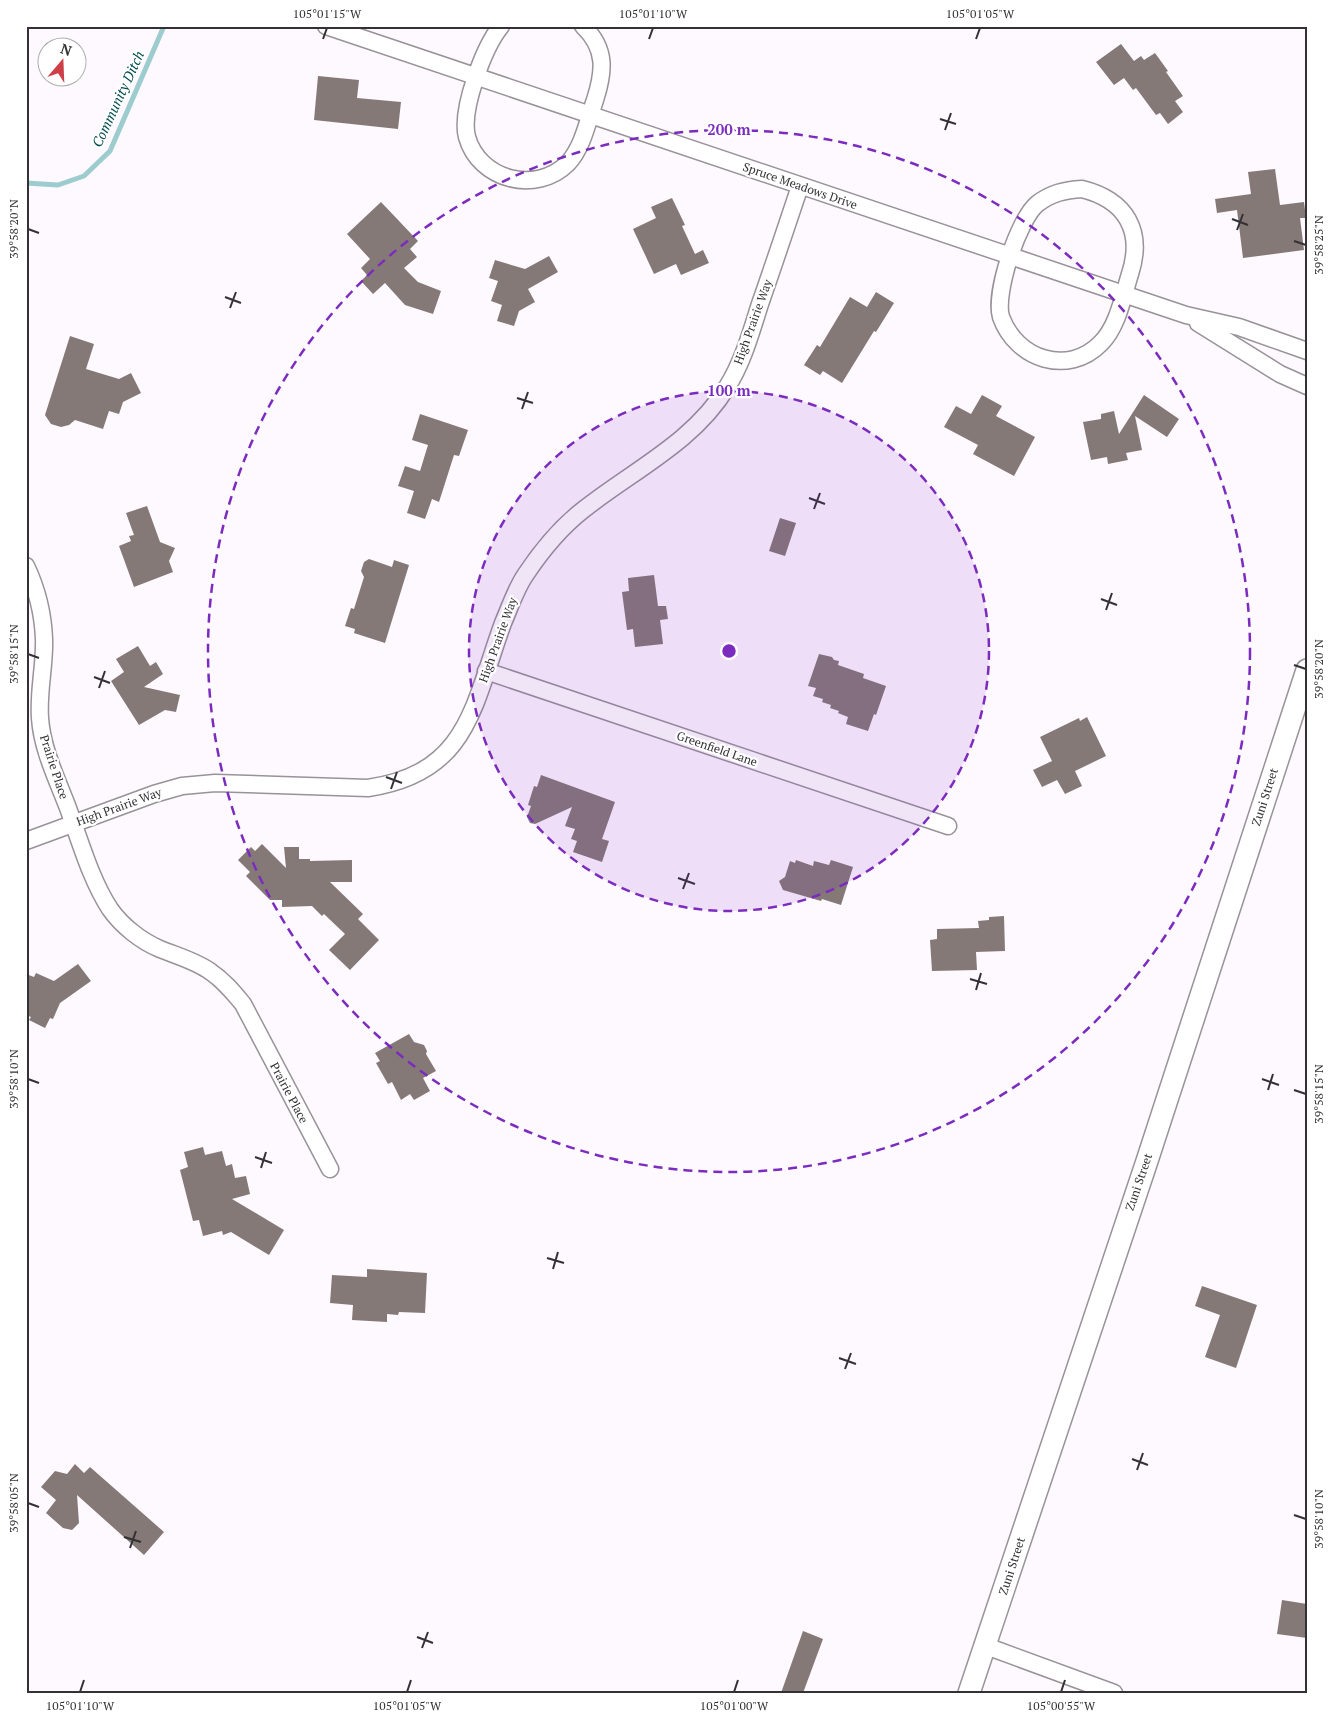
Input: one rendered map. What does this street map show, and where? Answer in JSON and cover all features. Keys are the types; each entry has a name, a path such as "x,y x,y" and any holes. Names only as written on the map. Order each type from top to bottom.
{"street":[{"name":"Spruce Meadows Drive","path":"326,26 1186,315 1239,327 1307,351"},
{"path":"501,26 492,37 486,50 468,103 465,120 467,136 473,151 482,163 493,172 508,179 523,181 540,179 555,173 568,162 578,149 601,79 602,61 598,46 590,32 583,26"},
{"name":"High Prairie Way","path":"26,841 154,794 182,786 215,783 368,788 391,785 412,777 432,765 464,730 509,608 522,579 545,547 557,533 582,511 687,434 709,412 727,387 741,359 800,186"},
{"path":"1082,189 1097,193 1111,200 1122,211 1132,226 1136,243 1135,259 1124,294 1111,330 1101,343 1089,353 1073,359 1058,361 1029,353 1018,344 1007,330 1000,314 999,297 1002,282 1026,216 1036,205 1050,195 1066,190 1082,189"},
{"name":"Spruce Meadows Drive","path":"1186,315 1280,374 1307,386"},
{"name":"Prairie Place","path":"26,566 36,588 42,612 44,640 39,692 40,720 45,747 100,893 111,910 140,938 158,948 189,959 211,971 228,986 243,1004 330,1169"},
{"name":"Zuni Street","path":"969,1693 1307,670"},
{"name":"Greenfield Lane","path":"486,671 948,826"},
{"path":"986,1646 1114,1693"}],"building":[{"path":"1121,44 1134,61 1141,56 1144,60 1155,53 1183,96 1175,101 1183,112 1168,124 1160,113 1156,115 1136,88 1133,90 1124,78 1114,85 1096,62"},
{"path":"318,76 359,80 357,98 401,102 398,129 314,120"},
{"path":"1275,169 1280,205 1304,202 1306,218 1300,218 1304,250 1243,258 1237,210 1217,213 1215,199 1251,194 1248,172"},
{"path":"672,198 685,225 682,226 695,254 703,250 709,263 681,275 676,264 654,274 633,229 656,218 651,207"},
{"path":"381,202 418,241 410,249 417,257 404,268 418,282 441,291 433,314 405,305 385,283 373,294 361,281 367,275 361,268 370,259 347,234"},
{"path":"549,256 558,272 528,289 535,302 519,311 514,326 497,321 502,305 491,301 498,281 489,278 495,260 525,269"},
{"path":"876,292 894,303 876,332 874,331 842,383 823,371 820,375 804,365 817,345 820,347 850,297 867,307"},
{"path":"70,336 94,344 86,369 119,379 131,373 141,393 123,402 119,414 109,411 103,429 75,420 69,425 61,427 51,424 45,415"},
{"path":"982,395 1002,406 996,416 1035,437 1014,476 973,454 978,445 944,427 956,406 971,414"},
{"path":"1144,395 1179,419 1167,437 1135,416 1142,450 1126,453 1128,460 1108,464 1107,457 1091,460 1083,422 1101,419 1101,414 1114,411 1119,434"},
{"path":"420,414 468,430 459,456 454,455 439,502 432,499 425,519 407,513 414,491 398,486 405,466 420,471 428,445 412,440"},
{"path":"147,506 160,542 175,548 169,561 173,572 134,587 119,546 131,541 129,536 134,535 126,513"},
{"path":"780,518 796,523 785,556 769,551"},
{"path":"369,559 392,567 394,560 409,565 385,643 354,633 355,629 345,626 351,608 354,609 364,577 361,571 364,562"},
{"path":"654,575 658,606 666,606 668,619 660,620 663,644 635,647 633,629 627,630 622,592 629,591 628,578"},
{"path":"138,646 150,666 156,662 163,674 144,687 180,695 176,712 165,710 139,725 111,681 124,672 116,659"},
{"path":"819,654 832,657 834,660 839,661 838,665 864,674 863,678 886,686 868,731 846,724 848,717 830,708 831,705 822,702 823,699 813,696 816,688 808,686"},
{"path":"1087,717 1106,756 1075,771 1082,786 1065,794 1057,780 1042,787 1033,770 1052,761 1040,737 1079,718 1080,721"},
{"path":"541,775 615,802 602,839 609,841 602,862 573,852 577,841 571,839 575,829 565,826 572,807 535,824 530,823 527,817 531,806 528,805 534,786 537,787"},
{"path":"262,844 286,868 284,847 299,847 299,859 310,859 310,861 352,860 352,882 330,882 363,914 358,919 379,940 350,970 329,950 345,934 324,914 322,916 312,906 282,907 282,900 270,900 246,876 250,872 238,860 251,847 255,851"},
{"path":"796,860 813,866 814,861 829,865 831,860 853,867 841,905 783,890 779,881 785,877 790,861 795,863"},
{"path":"1004,916 1005,951 976,952 977,970 932,971 930,940 937,939 937,929 979,928 978,921 989,920 989,917"},
{"path":"78,964 91,981 60,1003 53,1019 50,1018 45,1028 29,1020 31,1017 26,1015 26,974 34,977 36,973 54,981"},
{"path":"409,1034 414,1042 424,1045 427,1051 426,1054 436,1071 423,1078 430,1091 414,1100 410,1094 401,1100 392,1082 388,1084 376,1063 380,1061 375,1053"},
{"path":"203,1147 205,1155 222,1151 226,1166 232,1164 235,1178 246,1176 250,1194 232,1199 284,1230 269,1255 231,1232 223,1235 222,1231 203,1236 199,1220 193,1221 180,1170 188,1167 184,1152"},
{"path":"367,1269 427,1273 425,1313 399,1312 398,1315 387,1314 387,1322 352,1320 353,1305 330,1303 332,1275 367,1277"},
{"path":"1202,1286 1257,1305 1236,1368 1205,1357 1220,1315 1195,1306"},
{"path":"75,1464 84,1473 90,1467 164,1532 144,1555 77,1495 79,1523 72,1530 63,1528 46,1513 56,1500 41,1487 55,1471 67,1474"},
{"path":"1282,1600 1307,1604 1307,1638 1277,1634"},
{"path":"803,1631 823,1639 803,1693 781,1693"}],"waterway":[{"name":"Community Ditch","path":"26,183 58,185 84,176 110,151 164,26"}]}
